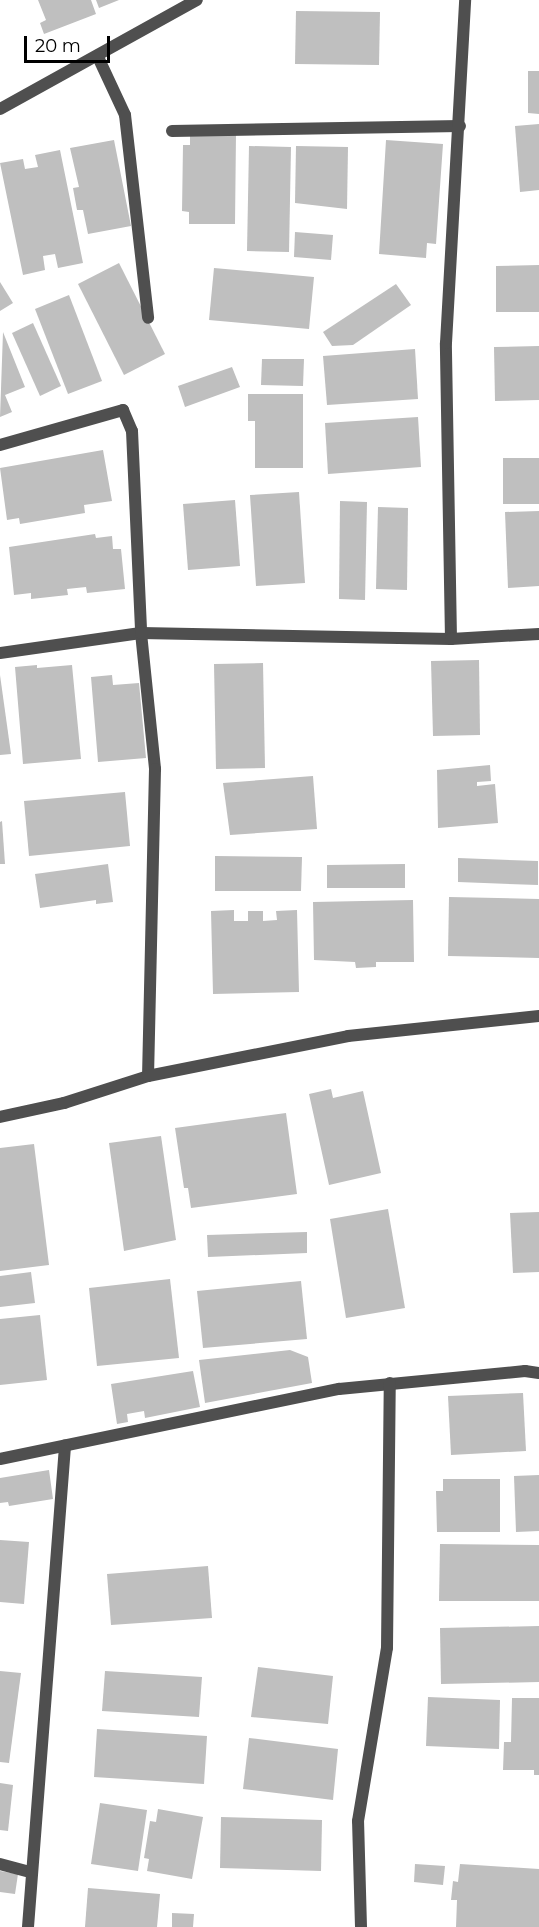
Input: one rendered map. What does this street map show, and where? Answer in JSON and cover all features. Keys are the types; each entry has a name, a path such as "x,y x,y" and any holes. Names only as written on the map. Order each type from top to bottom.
{"street":[{"path":"0,108 99,57 197,0"},
{"path":"450,639 446,343 460,126 465,0"},
{"path":"99,57 125,115 148,318"},
{"path":"172,131 460,126"},
{"path":"0,446 123,410 132,430 141,633 155,769 148,1076"},
{"path":"0,652 141,633 450,639 539,634"},
{"path":"0,1117 64,1103 148,1076 348,1036 539,1016"},
{"path":"0,1459 339,1389 390,1383 539,1373"},
{"path":"361,1927 358,1821 387,1648 390,1383"},
{"path":"28,1927 29,1872 65,1446"},
{"path":"0,1864 29,1872"}],"building":[{"path":"38,0 91,0 96,14 44,34 40,23 46,20"},
{"path":"96,0 119,0 99,8"},
{"path":"296,11 380,12 379,65 295,64"},
{"path":"528,71 539,71 539,114 528,113"},
{"path":"539,124 539,190 520,192 515,126"},
{"path":"190,133 236,134 235,224 189,224 189,212 182,211 183,145 190,145"},
{"path":"114,140 131,226 88,234 83,210 77,210 73,188 79,187 70,148"},
{"path":"386,140 443,144 436,244 427,243 426,258 379,254"},
{"path":"249,146 291,147 289,252 247,251"},
{"path":"296,146 348,147 347,209 295,203"},
{"path":"60,150 83,263 58,268 55,254 43,256 45,270 23,275 0,163 23,159 25,169 38,167 35,155"},
{"path":"295,232 333,235 331,260 294,257"},
{"path":"119,263 165,354 124,375 78,284"},
{"path":"539,265 539,312 496,312 496,266"},
{"path":"214,268 314,277 309,329 209,320"},
{"path":"0,282 13,303 0,311"},
{"path":"396,284 411,305 353,345 332,346 323,332"},
{"path":"69,295 102,381 68,394 35,309"},
{"path":"33,323 61,386 40,396 12,333"},
{"path":"3,332 25,387 5,395 12,412 0,417"},
{"path":"539,346 539,400 495,401 494,347"},
{"path":"415,349 418,399 327,405 323,356"},
{"path":"262,359 304,359 303,386 261,385"},
{"path":"232,367 240,387 185,407 178,386"},
{"path":"248,394 303,394 303,468 255,468 255,421 248,421"},
{"path":"418,417 421,467 328,474 325,423"},
{"path":"103,450 112,501 84,505 85,513 20,524 19,518 7,520 0,468"},
{"path":"503,458 539,458 539,504 503,504"},
{"path":"299,492 305,583 256,586 250,495"},
{"path":"235,500 240,566 188,570 183,504"},
{"path":"340,501 367,502 365,600 339,599"},
{"path":"378,507 408,508 407,590 376,589"},
{"path":"539,511 539,586 508,588 505,512"},
{"path":"95,534 96,538 112,536 113,549 121,549 125,589 87,593 86,587 67,589 68,595 31,599 31,593 14,595 9,547"},
{"path":"479,660 480,735 433,736 431,661"},
{"path":"263,663 265,768 216,769 214,664"},
{"path":"37,665 37,668 72,665 81,759 23,764 15,667"},
{"path":"0,675 11,754 0,755"},
{"path":"112,675 113,685 139,683 146,758 98,762 91,677"},
{"path":"490,765 491,781 477,782 477,786 495,784 498,823 438,828 437,770"},
{"path":"313,776 317,829 230,835 223,783"},
{"path":"125,792 130,846 29,856 24,801"},
{"path":"2,821 5,864 0,864 0,822"},
{"path":"215,856 302,857 301,891 215,891"},
{"path":"458,858 538,861 538,885 458,882"},
{"path":"108,864 113,902 96,904 96,900 40,908 35,874"},
{"path":"405,864 405,888 327,888 327,865"},
{"path":"449,897 539,899 539,958 448,956"},
{"path":"413,900 414,962 376,962 376,967 356,968 355,962 314,960 313,902"},
{"path":"234,910 234,921 248,921 248,911 263,911 263,921 277,920 276,911 297,910 299,992 213,994 211,911"},
{"path":"331,1089 333,1098 363,1091 381,1173 329,1185 309,1094"},
{"path":"286,1113 297,1194 191,1208 188,1188 184,1188 175,1128"},
{"path":"161,1136 176,1240 124,1251 109,1143"},
{"path":"34,1144 49,1265 0,1271 0,1148"},
{"path":"388,1209 405,1308 346,1318 330,1219"},
{"path":"539,1212 539,1272 513,1273 510,1213"},
{"path":"307,1232 307,1253 208,1257 207,1235"},
{"path":"31,1272 35,1303 0,1307 0,1276"},
{"path":"170,1279 179,1358 97,1366 89,1288"},
{"path":"301,1281 307,1339 203,1348 197,1291"},
{"path":"40,1315 47,1380 0,1385 0,1319"},
{"path":"290,1350 308,1357 312,1383 205,1403 199,1360"},
{"path":"193,1371 200,1407 145,1418 144,1411 127,1414 128,1422 117,1424 111,1384"},
{"path":"523,1393 526,1451 451,1455 448,1396"},
{"path":"49,1470 53,1499 9,1506 8,1502 0,1503 0,1478"},
{"path":"539,1475 539,1531 516,1532 514,1476"},
{"path":"443,1479 500,1479 500,1532 437,1532 436,1491 443,1491"},
{"path":"0,1540 29,1542 24,1604 0,1602"},
{"path":"440,1544 539,1545 539,1601 439,1601"},
{"path":"208,1566 212,1618 111,1625 107,1574"},
{"path":"539,1626 539,1682 441,1684 440,1628"},
{"path":"258,1667 333,1676 328,1724 251,1717"},
{"path":"0,1671 21,1673 9,1763 0,1762"},
{"path":"105,1671 202,1677 199,1717 102,1711"},
{"path":"428,1697 500,1700 499,1749 426,1746"},
{"path":"512,1698 539,1698 539,1775 534,1775 534,1770 503,1770 504,1742 511,1742"},
{"path":"97,1729 207,1736 204,1784 94,1777"},
{"path":"249,1738 338,1749 333,1800 243,1789"},
{"path":"0,1783 13,1785 8,1831 0,1830"},
{"path":"100,1803 147,1810 138,1871 91,1864"},
{"path":"158,1809 203,1817 192,1879 147,1871 149,1859 144,1858 150,1821 156,1822"},
{"path":"221,1817 322,1820 321,1871 220,1868"},
{"path":"415,1864 445,1866 443,1885 414,1882"},
{"path":"460,1864 539,1869 539,1927 456,1927 457,1900 451,1900 453,1881 458,1882"},
{"path":"0,1871 18,1874 15,1894 0,1892"},
{"path":"88,1888 160,1894 157,1927 85,1927"},
{"path":"172,1913 194,1914 193,1927 172,1927"}]}
